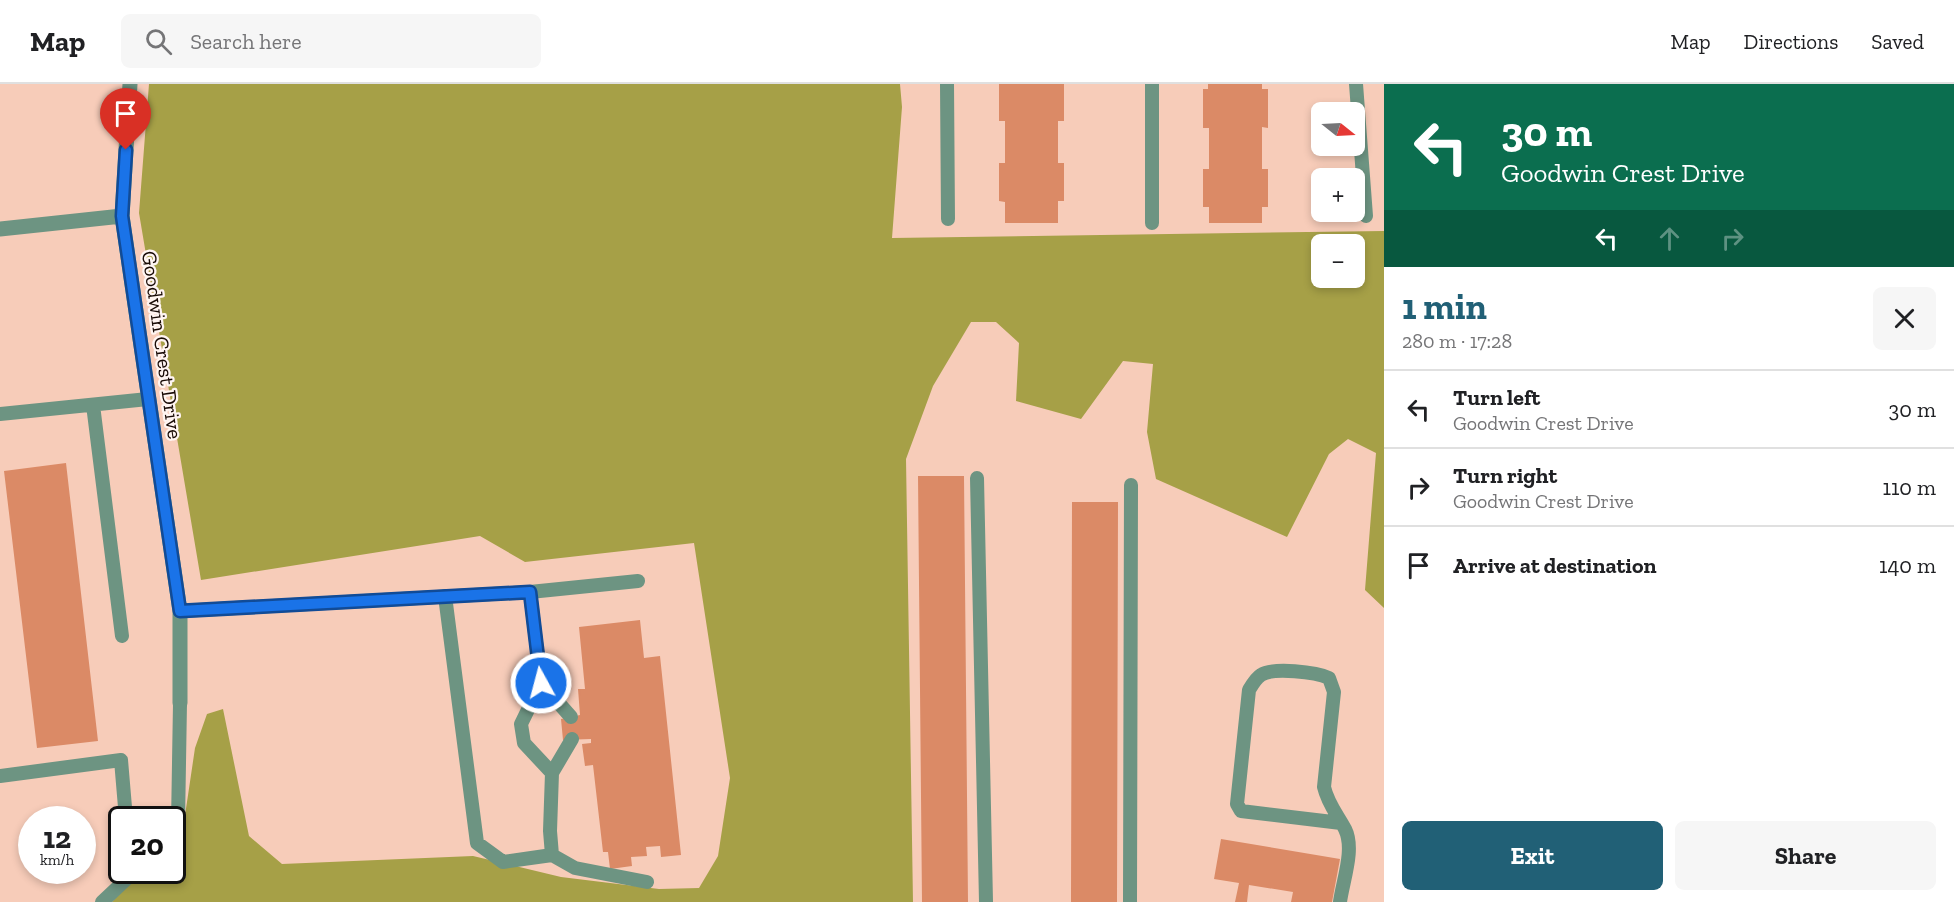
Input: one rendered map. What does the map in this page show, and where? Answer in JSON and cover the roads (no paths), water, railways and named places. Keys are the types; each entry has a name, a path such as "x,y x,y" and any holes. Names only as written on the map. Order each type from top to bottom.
{"street":[{"name":"Goodwin Crest Drive","path":"130,84 122,216 180,611 180,703"},
{"path":"0,229 122,216"}],"lane":[{"path":"947,84 948,219"},
{"path":"1152,84 1152,223"},
{"path":"1356,84 1366,216"},
{"path":"0,414 148,399"},
{"path":"93,405 122,636"},
{"path":"977,478 986,902"},
{"path":"1130,902 1131,485"},
{"path":"180,611 530,592 638,581"},
{"path":"530,592 541,683 522,724 524,743 552,773"},
{"path":"445,597 477,843 502,861 552,855 575,868 647,882"},
{"path":"1340,902 1349,844 1341,823 1327,801 1324,787 1334,692 1329,678 1319,674 1268,672 1258,676 1249,690 1237,804 1241,811 1341,823"},
{"path":"541,683 570,717"},
{"path":"177,806 180,703"},
{"path":"552,855 550,831 552,773 573,739"},
{"path":"0,776 122,760 125,806"},
{"path":"102,902 120,884"}]}
